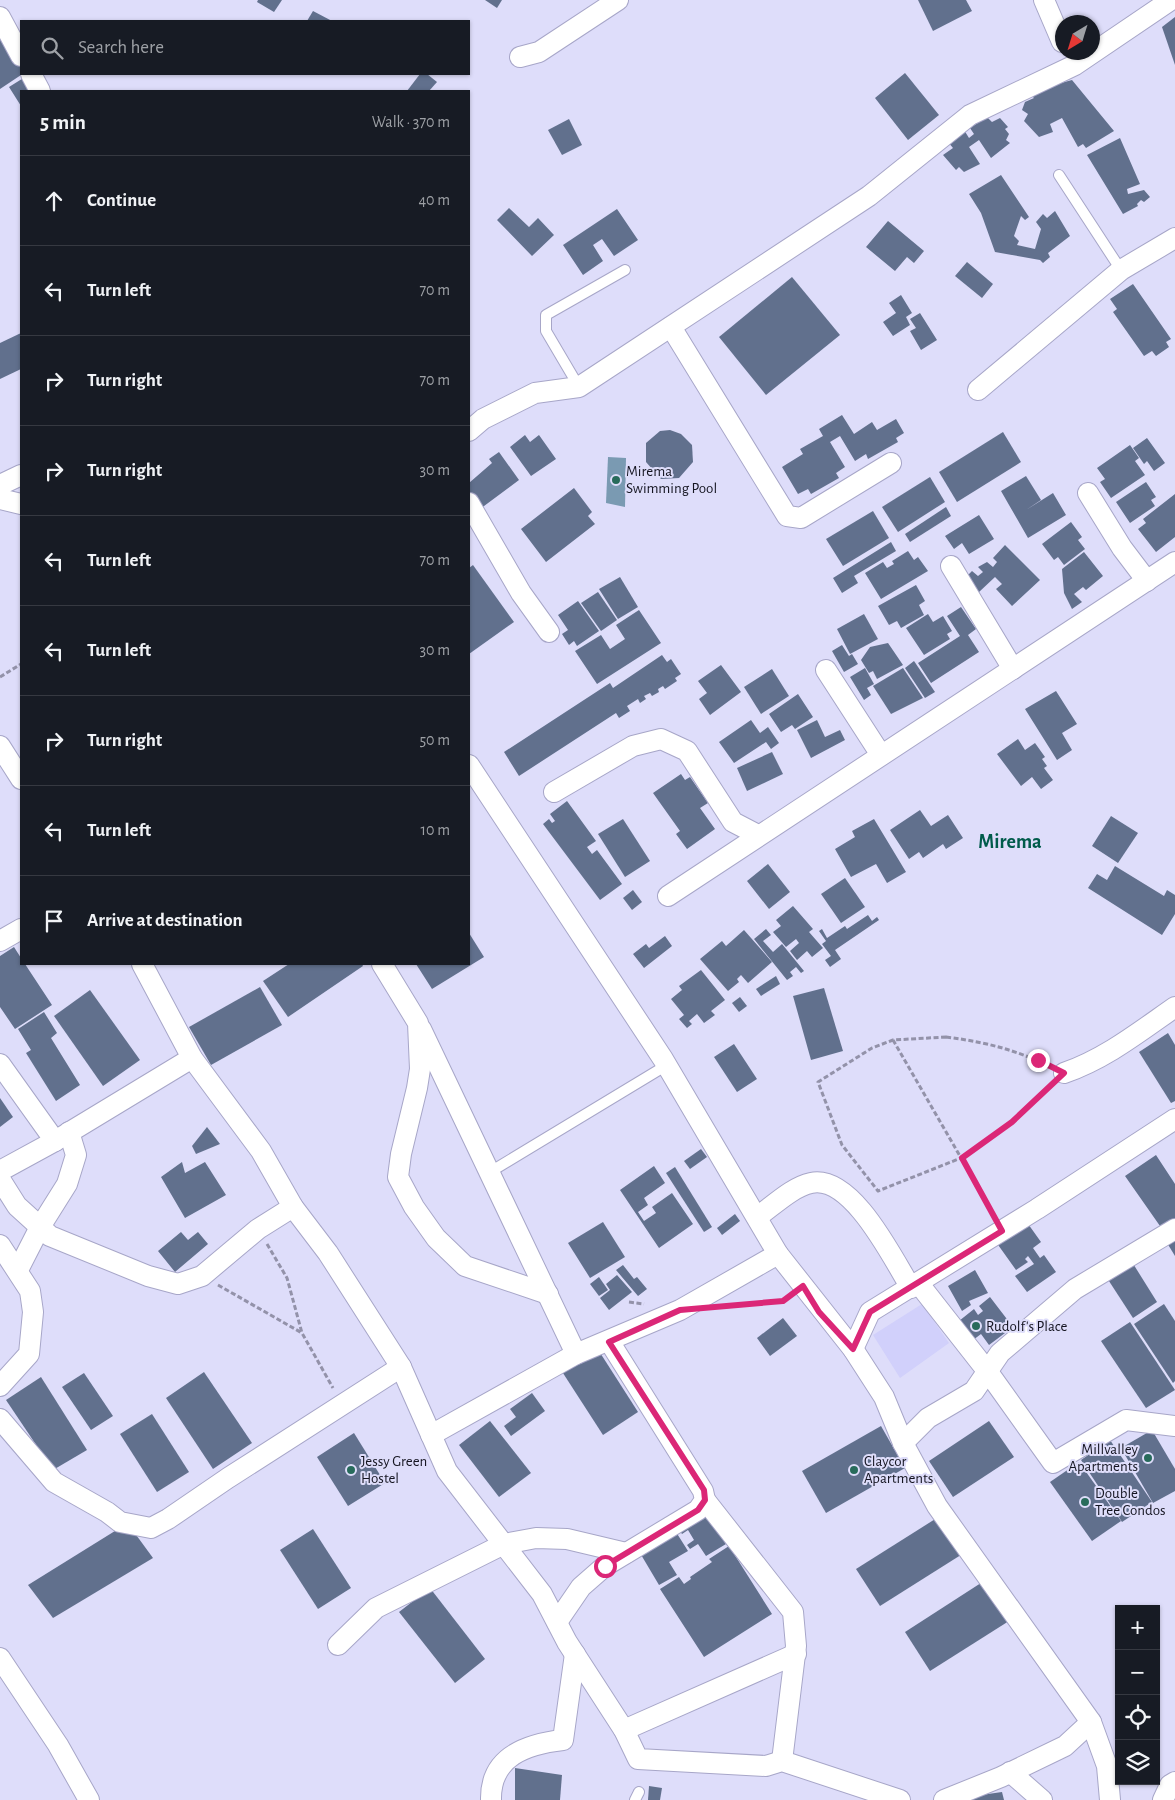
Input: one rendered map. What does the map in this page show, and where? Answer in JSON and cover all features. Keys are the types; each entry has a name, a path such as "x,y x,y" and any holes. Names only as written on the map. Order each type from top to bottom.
{"street":[{"path":"520,57 539,52 618,0"},
{"path":"1044,0 1055,26"},
{"path":"1100,42 1172,0"},
{"path":"0,17 20,54"},
{"path":"470,430 483,419 536,393 579,387 869,196 970,115 1070,60"},
{"path":"32,75 39,90"},
{"path":"978,390 1121,270 1175,238"},
{"path":"671,327 787,516 801,518 891,463"},
{"path":"0,485 20,475"},
{"path":"1088,493 1122,548 1147,581"},
{"path":"0,499 20,504"},
{"path":"470,505 522,593 549,632"},
{"path":"668,896 1175,562"},
{"path":"952,566 1012,669"},
{"path":"826,670 880,755"},
{"path":"554,792 633,746 661,739 686,751 733,822 758,836"},
{"path":"0,746 20,777"},
{"path":"470,767 667,1065 778,1254 853,1349 884,1397 904,1443 937,1506 1091,1722 1107,1766 1110,1800"},
{"path":"0,941 20,930"},
{"path":"143,965 152,978 192,1058 261,1151 293,1207 328,1253 401,1368 447,1471 542,1594 574,1654 624,1730 638,1759 766,1766 782,1761 900,1800"},
{"path":"383,965 418,1023 576,1354"},
{"path":"1064,1073 1081,1067 1115,1049 1175,1007"},
{"path":"418,1023 420,1069 418,1088 401,1154 398,1177 414,1207 436,1238 465,1266 548,1294"},
{"path":"0,1171 192,1058"},
{"path":"0,1064 76,1155 67,1184 40,1227 18,1270"},
{"path":"853,1349 870,1312 1002,1231 1175,1119"},
{"path":"0,1179 17,1206 50,1236 148,1276 178,1284 202,1276 258,1229 293,1207"},
{"path":"756,1217 802,1186 814,1182 826,1183 839,1189 860,1208 915,1286 988,1372 1053,1463 1126,1420 1175,1426"},
{"path":"904,1443 928,1418 974,1391 1000,1353 1075,1289 1175,1229"},
{"path":"0,1245 30,1291 33,1312 29,1354 0,1386"},
{"path":"431,1435 576,1354 609,1342 680,1310 778,1254"},
{"path":"609,1342 704,1490 705,1500 793,1612 796,1654 782,1761"},
{"path":"0,1419 54,1482 107,1512 120,1522 151,1528 168,1519 228,1478 401,1368"},
{"path":"557,1622 581,1587 605,1566 698,1510 705,1500"},
{"path":"338,1645 376,1608 504,1544 536,1538 567,1539 626,1553"},
{"path":"491,1800 491,1785 509,1757 536,1743 563,1740 574,1654"},
{"path":"624,1730 796,1654"},
{"path":"0,1658 58,1745 89,1800"},
{"path":"944,1800 1065,1746 1091,1722"},
{"path":"1010,1772 1042,1800"},
{"path":"1163,1800 1167,1791 1175,1782"}],"lane":[{"path":"1059,175 1121,270"},
{"path":"579,387 546,331 546,316 626,270"},
{"path":"490,1172 667,1065"}],"path":[{"path":"0,677 20,665"},
{"path":"946,1037 998,1045 1038,1060 1064,1073 1012,1122 962,1158 878,1191 842,1145 818,1082 872,1048 893,1040 946,1037"},
{"path":"893,1040 1002,1231"},
{"path":"258,1229 286,1278 302,1333 343,1406"},
{"path":"202,1276 302,1333"},
{"path":"723,1307 783,1301 790,1296"},
{"path":"629,1302 646,1305"}],"shaded area":[{"name":"Mirema Swimming Pool","path":"608,457 626,458 625,507 606,503"},
{"path":"922,1304 949,1343 900,1378 873,1335"}],"building":[{"path":"258,0 282,0 274,12 257,2"},
{"path":"485,0 502,0 497,8"},
{"path":"918,0 966,0 972,11 933,31"},
{"path":"313,11 330,20 308,20"},
{"path":"1175,17 1175,65 1162,27"},
{"path":"0,35 20,65 21,75 0,89"},
{"path":"905,73 939,115 908,140 875,98"},
{"path":"419,75 428,75 437,82 430,90 408,90"},
{"path":"25,77 33,90 20,90 20,104 9,87"},
{"path":"1072,80 1114,131 1086,148 1083,144 1078,147 1062,118 1050,124 1053,132 1039,137 1024,121 1028,114 1022,110 1025,102 1034,98 1028,92"},
{"path":"987,117 992,122 1000,118 1008,127 1005,129 1009,134 1006,140 1010,143 991,158 979,140 969,147 980,164 964,172 959,167 956,170 943,155 953,148 948,142 964,130 969,138 974,134 970,128"},
{"path":"569,119 582,145 562,155 548,130"},
{"path":"1120,138 1140,184 1127,189 1128,194 1144,190 1150,197 1144,202 1141,200 1137,204 1138,206 1123,214 1087,155"},
{"path":"1001,175 1029,217 1025,220 1021,216 1014,236 1019,241 1017,245 1035,249 1041,229 1036,222 1043,214 1047,218 1055,211 1070,236 1048,253 1050,257 1043,263 1040,260 995,252 981,213 969,194"},
{"path":"509,208 529,227 538,218 554,235 532,256 497,220"},
{"path":"617,209 638,240 614,256 602,239 593,245 603,261 583,275 563,245"},
{"path":"888,221 924,251 914,263 907,257 895,271 866,247"},
{"path":"967,262 993,284 982,298 955,276"},
{"path":"792,277 840,335 766,395 719,337"},
{"path":"1133,284 1171,339 1166,342 1169,347 1156,356 1152,351 1144,356 1113,312 1117,309 1110,299"},
{"path":"901,295 912,313 906,317 910,325 893,336 883,322 896,313 889,303"},
{"path":"920,313 937,340 921,350 910,331 916,328 910,319"},
{"path":"20,333 20,369 0,379 0,343"},
{"path":"842,415 854,434 872,422 877,430 896,419 904,433 896,438 898,442 868,459 866,454 855,461 840,436 830,442 845,467 836,473 839,478 811,494 808,489 798,494 782,467 803,454 800,449 823,436 819,429"},
{"path":"670,430 681,434 692,445 693,462 679,478 661,479 646,462 646,443 660,431"},
{"path":"1003,432 1021,462 957,502 939,472"},
{"path":"525,435 530,442 539,435 556,459 531,476 510,447"},
{"path":"1147,438 1165,463 1154,471 1147,461 1144,464 1133,448"},
{"path":"1130,445 1139,458 1135,461 1145,475 1111,498 1100,482 1105,479 1097,468"},
{"path":"499,452 519,480 480,509 470,495 470,482 492,463 489,459"},
{"path":"1026,476 1041,500 1026,510 1053,493 1066,515 1028,538 1001,491"},
{"path":"930,477 945,502 898,532 882,507"},
{"path":"1146,482 1156,497 1151,500 1155,506 1130,523 1116,502"},
{"path":"574,488 592,512 588,516 595,524 546,562 521,529"},
{"path":"1175,494 1175,537 1156,552 1138,529 1146,523 1143,519"},
{"path":"946,507 951,516 910,542 905,534"},
{"path":"873,511 889,538 843,566 826,539"},
{"path":"979,515 994,539 969,554 962,543 954,549 945,536"},
{"path":"1071,522 1082,537 1078,540 1085,549 1064,565 1058,557 1054,560 1042,544"},
{"path":"891,542 896,551 854,576 858,583 842,593 833,578"},
{"path":"1005,545 1040,580 1012,606 996,589 1002,584 995,577 978,593 968,582 971,579 967,576 972,571 978,576 983,572 978,567 987,562 993,567 997,562 993,558"},
{"path":"908,551 914,560 918,557 928,571 881,599 865,573 883,562 887,568 894,564 892,561"},
{"path":"1084,552 1103,576 1086,590 1083,587 1074,594 1082,602 1072,609 1064,593 1062,569"},
{"path":"473,565 514,622 470,653 470,567"},
{"path":"620,577 638,607 618,619 599,589"},
{"path":"916,585 925,601 919,605 924,615 901,628 897,621 889,625 878,606"},
{"path":"598,592 617,620 601,631 581,603"},
{"path":"578,601 599,631 577,646 574,641 569,645 562,634 568,630 558,615"},
{"path":"961,607 976,629 968,635 979,652 931,683 918,663 960,636 947,616"},
{"path":"639,610 661,643 597,684 575,651 601,635 610,649 625,639 616,625"},
{"path":"864,614 878,639 850,654 837,629"},
{"path":"928,614 933,622 943,616 952,631 947,634 950,639 924,655 906,628"},
{"path":"888,643 903,665 877,679 873,671 869,673 861,660 870,647"},
{"path":"842,645 849,656 852,654 858,664 844,672 832,651"},
{"path":"662,655 667,662 671,659 681,674 675,678 677,681 665,689 663,686 658,689 659,692 652,696 650,693 644,696 646,699 640,703 638,699 627,706 630,711 619,718 616,713 519,776 504,752 610,683 613,688"},
{"path":"914,661 935,692 925,698 905,668"},
{"path":"721,665 741,692 710,715 699,699 707,693 698,681"},
{"path":"865,668 874,684 867,688 871,695 864,700 850,677"},
{"path":"903,668 923,698 891,714 873,686"},
{"path":"772,669 789,696 761,714 744,687"},
{"path":"1056,691 1077,724 1062,733 1072,750 1057,760 1025,709"},
{"path":"798,694 813,717 795,729 792,725 781,732 769,714"},
{"path":"751,720 760,733 768,727 779,743 771,749 766,742 734,763 719,742"},
{"path":"817,720 825,737 840,730 845,740 811,758 797,730"},
{"path":"1018,739 1025,750 1035,743 1045,757 1042,759 1047,766 1044,768 1053,780 1041,789 1032,777 1021,786 997,754"},
{"path":"772,752 783,774 747,791 737,768"},
{"path":"681,774 685,780 690,777 708,803 700,808 715,829 687,849 676,834 680,831 653,793"},
{"path":"567,801 596,841 587,847 592,854 597,850 622,884 600,900 543,824 549,819 552,823 555,821 550,814"},
{"path":"920,810 931,826 948,815 963,838 946,849 943,844 923,858 919,852 909,859 890,830"},
{"path":"1111,816 1138,833 1118,863 1092,846"},
{"path":"623,819 650,861 625,877 598,834"},
{"path":"874,819 906,872 887,883 876,864 851,877 835,849 855,837 852,831"},
{"path":"768,864 790,892 769,909 747,881"},
{"path":"1115,866 1164,896 1167,890 1175,895 1175,914 1162,935 1088,888 1097,874 1107,880"},
{"path":"845,878 865,907 841,923 821,894"},
{"path":"633,890 642,902 632,910 623,898"},
{"path":"793,906 813,929 809,932 823,948 812,957 807,951 797,960 790,951 799,943 796,939 786,947 773,932 781,926 776,920"},
{"path":"868,915 872,921 877,917 879,920 835,950 841,959 830,967 825,960 831,956 822,944 826,941 819,931 822,929 827,938 845,926 847,929"},
{"path":"766,929 771,935 763,941 773,952 782,944 804,971 801,973 796,967 790,972 793,976 787,980 754,939"},
{"path":"744,930 772,962 748,983 741,975 737,979 739,982 728,991 700,959 722,941 726,946"},
{"path":"470,935 484,957 432,989 417,965 470,965"},
{"path":"665,936 672,946 644,968 633,954 646,944 649,948"},
{"path":"14,947 20,956 20,965 26,965 52,1005 15,1029 0,1007 0,956"},
{"path":"287,965 363,966 288,1017 263,981"},
{"path":"701,970 725,1000 711,1011 715,1015 704,1023 697,1014 689,1021 692,1024 687,1028 679,1019 684,1015 671,999 682,990 679,986"},
{"path":"776,976 780,984 761,996 756,989"},
{"path":"260,987 282,1025 211,1065 189,1027"},
{"path":"824,988 843,1051 811,1060 793,996"},
{"path":"90,990 140,1060 103,1086 54,1016"},
{"path":"740,997 747,1006 739,1012 732,1003"},
{"path":"44,1012 57,1033 51,1038 80,1085 56,1101 26,1053 31,1050 18,1029"},
{"path":"1168,1033 1175,1045 1175,1101 1171,1103 1139,1052"},
{"path":"734,1044 757,1079 737,1092 714,1057"},
{"path":"0,1098 13,1117 0,1127"},
{"path":"207,1127 220,1144 196,1154 192,1146"},
{"path":"701,1149 707,1157 690,1169 684,1161"},
{"path":"1156,1155 1175,1184 1175,1224 1170,1227 1167,1222 1160,1226 1125,1176"},
{"path":"182,1162 185,1173 205,1162 226,1195 185,1218 161,1177"},
{"path":"654,1166 665,1183 644,1198 648,1205 638,1212 644,1221 656,1213 652,1207 672,1193 693,1224 659,1248 620,1190"},
{"path":"675,1167 712,1227 704,1232 666,1173"},
{"path":"735,1214 740,1221 722,1235 717,1228"},
{"path":"1026,1221 1041,1242 1033,1248 1040,1258 1044,1255 1056,1272 1027,1292 1015,1276 1034,1264 1028,1256 1025,1259 1028,1262 1016,1270 996,1242"},
{"path":"603,1222 625,1257 590,1278 568,1243"},
{"path":"1175,1231 1175,1256 1164,1238"},
{"path":"181,1232 188,1240 198,1232 208,1244 175,1272 158,1251"},
{"path":"1132,1262 1157,1302 1133,1318 1107,1278"},
{"path":"623,1265 634,1279 637,1277 647,1289 638,1296 616,1270"},
{"path":"975,1270 988,1293 969,1301 971,1305 962,1311 948,1286"},
{"path":"617,1275 632,1292 609,1310 600,1298 610,1290 606,1284"},
{"path":"599,1277 608,1290 599,1296 590,1284"},
{"path":"990,1297 1013,1327 989,1345 981,1334 973,1340 959,1321 974,1309 978,1315 983,1311 979,1306"},
{"path":"1164,1304 1175,1321 1175,1381 1173,1383 1134,1324"},
{"path":"783,1318 797,1336 770,1356 757,1338"},
{"path":"1130,1322 1175,1390 1146,1408 1101,1341"},
{"path":"597,1348 638,1412 603,1435 561,1370"},
{"path":"204,1372 252,1443 213,1469 166,1398"},
{"path":"84,1373 113,1416 91,1430 62,1387"},
{"path":"41,1377 87,1450 53,1470 6,1400"},
{"path":"532,1393 545,1411 511,1436 504,1426 516,1417 510,1409"},
{"path":"152,1414 189,1472 157,1492 120,1434"},
{"path":"490,1421 531,1473 499,1497 459,1445"},
{"path":"989,1421 1014,1457 953,1497 929,1461"},
{"name":"Claycor Apartments","path":"881,1426 905,1468 826,1513 802,1471"},
{"name":"Millvalley Apartments","path":"1152,1430 1175,1469 1175,1491 1153,1503 1121,1448"},
{"name":"Jessy Green Hostel","path":"354,1433 385,1483 348,1506 317,1457"},
{"path":"1110,1440 1152,1502 1122,1522 1081,1460"},
{"name":"Double Tree Condos","path":"1079,1462 1121,1521 1092,1541 1050,1482"},
{"path":"707,1514 726,1544 706,1556 698,1544 690,1549 687,1545 694,1540 688,1530 682,1534 680,1531"},
{"path":"940,1516 964,1553 880,1606 856,1569"},
{"path":"123,1526 134,1532 153,1558 53,1618 28,1585"},
{"path":"313,1529 351,1588 318,1609 280,1550"},
{"path":"676,1532 688,1551 669,1562 677,1575 659,1585 640,1553"},
{"path":"729,1546 772,1614 704,1657 660,1589 679,1577 684,1584 691,1579 690,1577 712,1562 709,1559"},
{"path":"984,1581 1009,1621 930,1671 905,1632"},
{"path":"430,1588 485,1659 455,1683 399,1612"},
{"path":"515,1768 562,1775 560,1800 515,1800"},
{"path":"649,1786 662,1788 660,1800 648,1800"},
{"path":"1002,1792 1004,1800 968,1800 967,1797"}],"place":[{"name":"Mirema Swimming Pool","path":"616,480"},
{"name":"Rudolf's Place","path":"976,1326"},
{"name":"Millvalley Apartments","path":"1148,1458"},
{"name":"Jessy Green Hostel","path":"351,1470"},
{"name":"Claycor Apartments","path":"854,1470"},
{"name":"Double Tree Condos","path":"1085,1502"}],"district":[{"name":"Mirema","path":"1010,842"}],"route":[{"path":"605,1566 698,1510 705,1500 704,1490 609,1342 680,1310 783,1301 803,1286 819,1312 853,1349 870,1312 912,1288 1002,1231 962,1158 1012,1122 1064,1073 1038,1060"}]}
